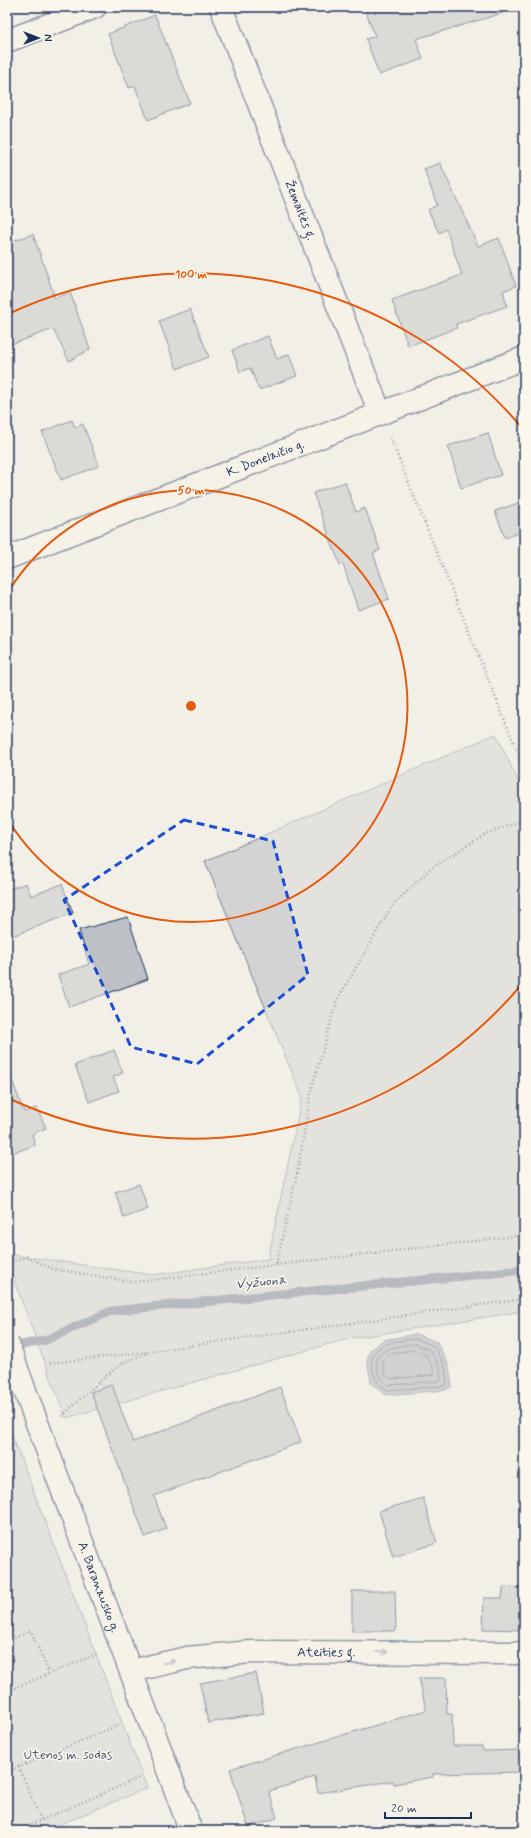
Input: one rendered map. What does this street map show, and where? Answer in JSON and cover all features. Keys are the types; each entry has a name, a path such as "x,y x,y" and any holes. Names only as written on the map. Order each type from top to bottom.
{"street":[{"path":"7,41 95,7"},
{"name":"Žemaitės g.","path":"221,7 380,413"},
{"name":"K. Donelaičio g.","path":"7,558 524,358"},
{"name":"A. Baranausko g.","path":"7,1342 191,1831"},
{"name":"Ateities g.","path":"131,1671 188,1658 250,1652 524,1653"}],"path":[{"path":"380,413 524,768"},
{"path":"276,1265 297,1174 312,1088 337,1000 392,906 430,869 485,834 524,820"},
{"path":"7,1263 27,1257 53,1269 134,1282 524,1235"},
{"path":"50,1363 152,1351 524,1299"},
{"path":"38,1425 124,1362 152,1351"},
{"path":"7,1641 31,1630 49,1673"},
{"path":"7,1691 95,1655"},
{"path":"7,1772 121,1724"},
{"path":"19,1767 41,1820"},
{"path":"16,1831 141,1778"}],"highlighted area":[{"path":"184,820 273,841 308,975 197,1064 131,1047 64,900"}],"green space":[{"path":"496,734 524,794 524,1311 347,1339 66,1418 7,1262 7,1254 152,1275 268,1259 302,1097 205,861"},
{"name":"Utenos m. sodas","path":"7,1422 147,1788 44,1831 7,1831"}],"water":[{"path":"416,1334 437,1342 449,1366 452,1386 446,1390 386,1395 371,1383 367,1360 370,1351 383,1340"}],"building":[{"path":"364,7 502,7 503,13 416,39 423,59 379,75 366,39 375,36"},
{"path":"155,15 190,103 148,120 135,86 129,88 108,34"},
{"path":"440,163 478,246 499,238 516,286 503,291 507,306 456,324 457,328 408,346 392,300 462,275 446,229 439,233 428,210 437,205 424,169"},
{"path":"33,234 55,298 70,292 90,349 69,361 53,329 7,346 7,243"},
{"path":"190,309 209,357 177,369 159,321"},
{"path":"268,336 277,359 289,354 297,376 259,390 250,368 240,372 232,350"},
{"path":"72,420 75,427 83,424 99,466 61,480 42,432"},
{"path":"488,433 501,475 461,488 448,446"},
{"path":"345,482 356,512 365,508 380,550 373,553 389,599 358,610 343,564 340,565 313,493"},
{"path":"524,501 524,531 505,538 495,511"},
{"path":"26,883 31,896 62,884 73,913 7,938 7,890"},
{"path":"128,917 148,979 69,1007 58,975 89,964 79,930"},
{"path":"114,1050 123,1073 113,1077 119,1091 89,1102 75,1065"},
{"path":"7,1072 9,1072 24,1112 37,1108 46,1128 32,1134 35,1145 7,1155"},
{"path":"139,1184 148,1209 124,1218 115,1192"},
{"path":"112,1385 133,1442 280,1387 301,1442 154,1496 166,1529 145,1537 91,1392"},
{"path":"423,1498 437,1543 393,1557 379,1511"},
{"path":"503,1587 524,1588 524,1630 483,1629 484,1598 502,1598"},
{"path":"352,1591 395,1591 396,1631 352,1631"},
{"path":"256,1673 264,1713 208,1723 200,1683"},
{"path":"419,1678 446,1678 447,1714 452,1714 453,1746 482,1746 483,1751 524,1750 524,1772 433,1774 433,1777 394,1784 393,1781 318,1793 315,1777 269,1791 277,1818 248,1827 230,1769 426,1710"}],"waterway":[{"name":"Vyžuona","path":"8,1348 46,1340 111,1311 524,1270"}]}
